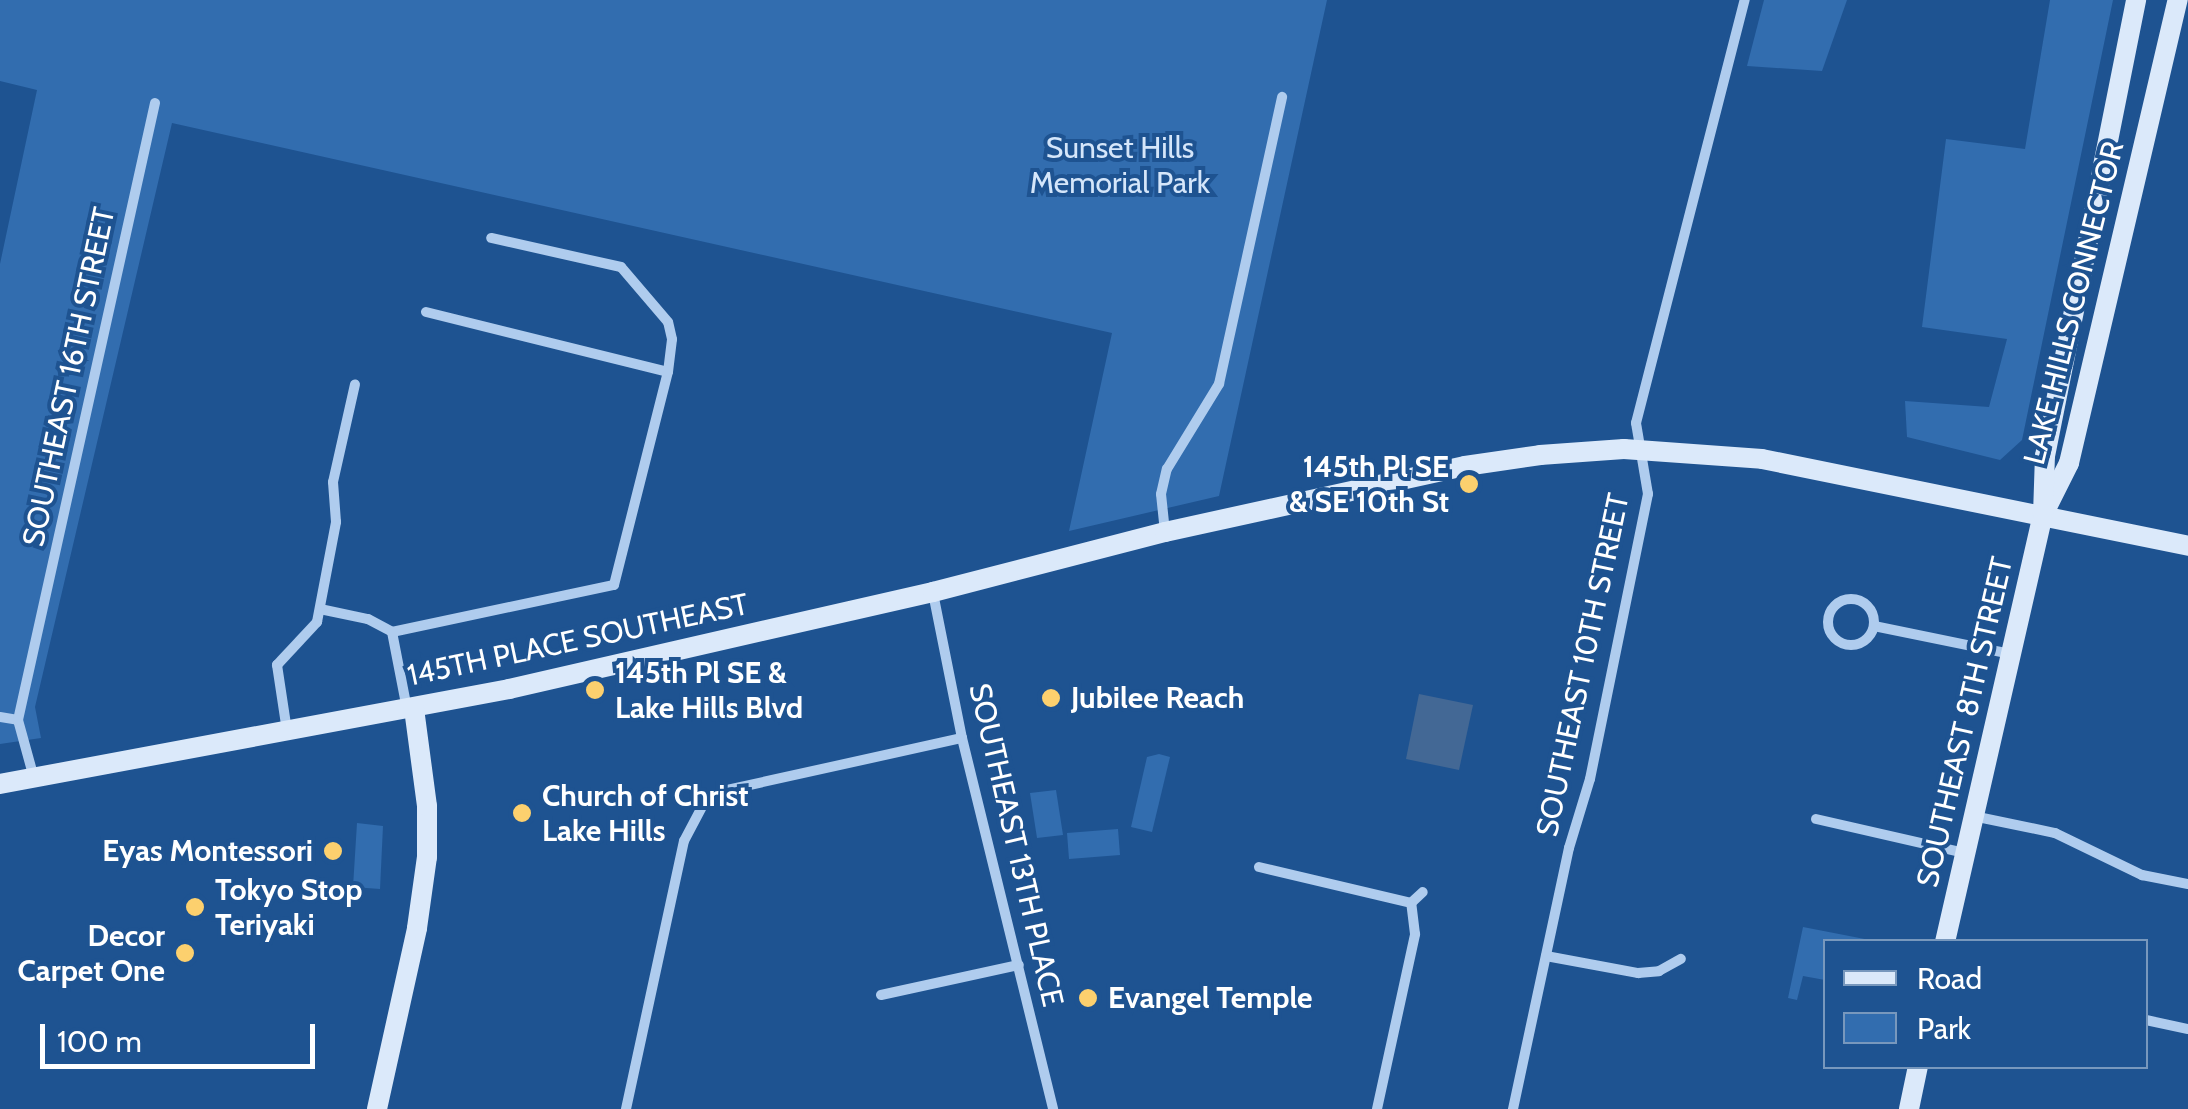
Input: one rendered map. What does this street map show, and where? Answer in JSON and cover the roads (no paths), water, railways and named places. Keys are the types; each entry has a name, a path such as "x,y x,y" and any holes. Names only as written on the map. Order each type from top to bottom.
{"street":[{"name":"SOUTHEAST 10TH STREET","path":"1512,1109 1569,848 1590,779 1648,494 1636,422 1745,0"},
{"name":"LAKE HILLS CONNECTOR","path":"2042,515 2045,456 2136,0"},
{"name":"LAKE HILLS CONNECTOR","path":"2042,515 2069,464 2178,0"},
{"path":"1164,532 1161,494 1166,469 1220,384 1282,97"},
{"name":"SOUTHEAST 16TH STREET","path":"18,720 154,103"},
{"path":"320,609 368,619 392,632 614,585 668,372 672,339 668,322 621,268 491,238"},
{"path":"426,312 668,372"},
{"path":"287,732 277,666 318,622 336,522 333,482 355,384"},
{"name":"145TH PLACE SOUTHEAST","path":"0,784 410,708 933,592 1164,532 1477,464 1597,449 1762,459 2188,546"},
{"name":"SOUTHEAST 8TH STREET","path":"1946,939 2042,515"},
{"name":"SOUTHEAST 13TH PLACE","path":"933,592 962,738 1053,1109"},
{"path":"1852,598 1872,610 1874,626 1858,644 1842,644 1830,633 1828,617 1836,604 1852,598"},
{"path":"1874,626 2010,654"},
{"path":"377,1109 417,928 427,857 428,806 392,632"},
{"path":"0,717 18,720 34,778"},
{"path":"626,1109 684,840 704,803 718,792 962,738"},
{"path":"1973,816 2055,833 2142,875 2188,884"},
{"path":"1816,819 1964,853"},
{"path":"1259,867 1411,903"},
{"path":"1411,903 1424,892"},
{"path":"1377,1109 1415,934 1411,903"},
{"path":"1546,956 1638,973 1659,971 1681,959"},
{"path":"881,996 1019,964"},
{"path":"2148,1020 2188,1028"},
{"path":"1908,1109 1917,1069"}],"place":[{"name":"145th Pl SE & SE 10th St","path":"1469,484"},
{"name":"145th Pl SE & Lake Hills Blvd","path":"595,690"},
{"name":"Jubilee Reach","path":"1051,698"},
{"name":"Church of Christ Lake Hills","path":"522,813"},
{"name":"Eyas Montessori","path":"333,851"},
{"name":"Tokyo Stop Teriyaki","path":"195,907"},
{"name":"Decor Carpet One","path":"185,953"},
{"name":"Evangel Temple","path":"1088,998"}],"park label":[{"name":"Sunset Hills Memorial Park","path":"1120,165"}]}
